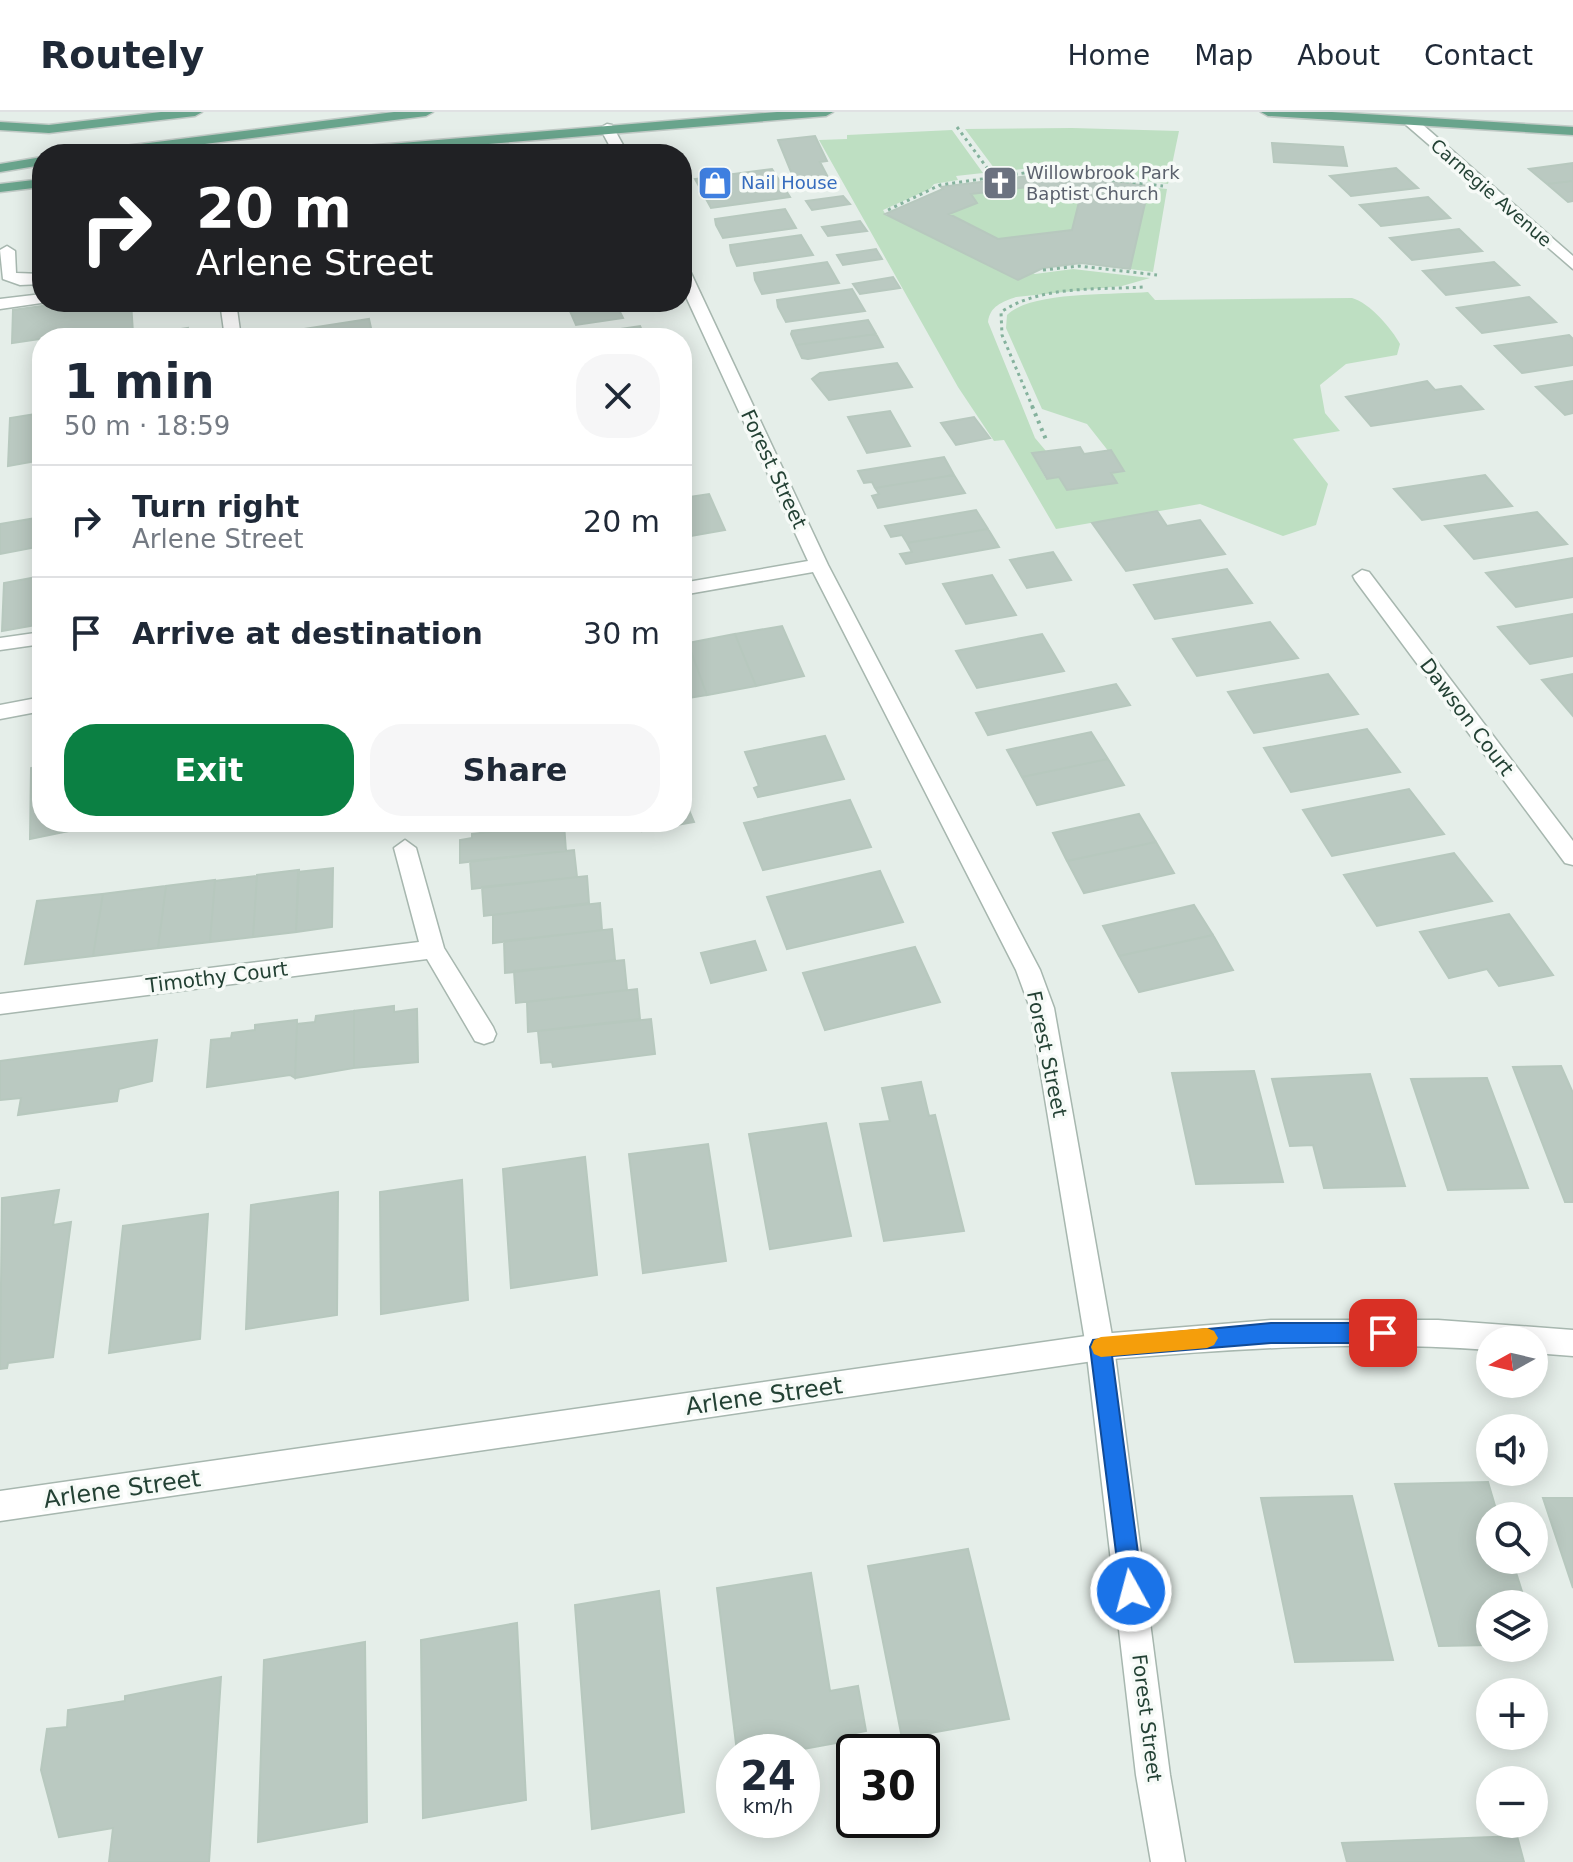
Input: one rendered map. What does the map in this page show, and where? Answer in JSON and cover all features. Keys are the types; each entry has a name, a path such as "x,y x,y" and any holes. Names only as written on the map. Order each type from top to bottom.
{"main road":[{"path":"0,126 49,129 195,112"},
{"path":"172,144 426,112"},
{"path":"429,144 826,112"},
{"path":"1268,112 1573,131"},
{"path":"0,168 32,163"},
{"path":"0,188 32,184"}],"street":[{"name":"Carnegie Avenue","path":"1410,121 1573,264"},
{"path":"607,128 616,144"},
{"path":"7,251 8,276 32,279"},
{"name":"Forest Street","path":"692,292 819,565 1028,970 1042,1008 1100,1347 1151,1760 1168,1862"},
{"path":"0,304 32,300"},
{"path":"692,587 819,565"},
{"name":"Dawson Court","path":"1362,576 1573,857"},
{"path":"0,644 32,639"},
{"path":"0,712 32,706"},
{"path":"405,848 433,949 484,1034"},
{"name":"Timothy Court","path":"0,1004 433,949"},
{"name":"Arlene Street","path":"0,1506 1100,1347 1271,1333 1476,1336"},
{"name":"Arlene Street","path":"1548,1341 1573,1343"}],"path":[{"path":"957,127 993,176"},
{"path":"888,210 940,185 1047,171 1163,186"},
{"path":"1043,270 1079,266 1157,275"},
{"path":"1047,442 1002,335 1001,312 1009,305 1034,297 1143,287"}],"green space":[{"path":"965,129 1179,131 1168,184 1041,167 997,172"},
{"path":"952,130 983,173 956,176 958,180 934,184 930,189 883,210 886,215 1035,274 1073,269 1150,278 1122,286 1016,297 998,305 989,317 988,322 1035,438 1046,451 1032,454 1046,479 1059,477 1067,490 1117,483 1111,473 1124,471 1087,424 1042,409 1006,328 1007,315 1018,307 1053,298 1148,292 1155,300 1352,298 1380,317 1400,344 1397,355 1346,364 1320,385 1325,413 1340,431 1293,439 1328,484 1316,525 1283,536 1200,504 1056,529 1004,440 994,441 958,387 819,140 847,139 847,135"},
{"path":"1036,186 1045,194 1080,198 1072,230 998,239 949,214 977,203 971,194"},
{"path":"1149,187 1167,189 1153,272 1130,269"}],"building":[{"path":"815,136 827,161 820,162 832,185 798,189 778,140"},
{"path":"1272,143 1343,147 1347,166 1274,162"},
{"path":"1573,163 1573,181 1547,184 1529,169"},
{"path":"1396,168 1418,188 1351,196 1330,176"},
{"path":"772,169 790,197 711,208 695,179"},
{"path":"1053,173 1149,186 1130,269 1081,263 1043,268 1018,280 885,214 943,189 941,187","holes":["1036,186 1045,194 1080,198 1072,230 998,239 949,214 977,203 971,194"]},
{"path":"1573,181 1573,201 1568,202 1547,184"},
{"path":"843,196 850,204 812,210 806,201"},
{"path":"1428,197 1450,218 1381,226 1360,205"},
{"path":"785,209 796,228 723,238 716,225 715,219"},
{"path":"860,221 867,231 828,236 822,227"},
{"path":"1459,229 1482,251 1412,260 1390,238"},
{"path":"801,235 813,255 737,266 731,252 730,245"},
{"path":"876,249 882,259 843,265 837,255"},
{"path":"827,262 839,283 762,294 755,280 754,273"},
{"path":"1494,262 1519,285 1446,295 1423,271"},
{"path":"893,277 900,288 860,294 853,284"},
{"path":"852,289 865,311 786,322 778,307 777,300"},
{"path":"1529,297 1556,322 1482,333 1457,308"},
{"path":"32,307 32,312 132,312 133,328 32,328 32,340 12,343 13,310"},
{"path":"570,312 620,312 623,318 576,325"},
{"path":"369,319 371,328 310,328"},
{"path":"868,320 876,334 796,345 791,334 792,331"},
{"path":"876,334 883,347 808,359 802,358 796,345"},
{"path":"1569,335 1573,339 1573,365 1522,373 1495,346"},
{"path":"897,363 912,387 829,400 812,379 820,373"},
{"path":"1427,381 1435,390 1461,386 1483,409 1371,426 1346,397"},
{"path":"1573,381 1573,413 1565,415 1536,387"},
{"path":"890,411 910,446 867,453 848,417"},
{"path":"32,415 32,462 8,466 10,418"},
{"path":"974,417 990,438 956,445 941,423"},
{"path":"1080,447 1084,454 1111,450 1124,471 1111,473 1117,483 1067,490 1059,477 1047,479 1032,453"},
{"path":"944,457 954,475 875,488 872,482 864,483 858,471"},
{"path":"954,475 965,493 878,508 872,496 879,494 875,488"},
{"path":"1485,475 1512,506 1422,520 1394,489"},
{"path":"709,494 725,530 692,536 692,497"},
{"path":"976,510 988,529 907,543 902,535 891,537 885,526"},
{"path":"1157,511 1167,526 1200,520 1225,554 1126,571 1092,523"},
{"path":"1537,512 1567,544 1474,559 1445,526"},
{"path":"32,519 32,548 0,554 0,524"},
{"path":"988,529 999,547 906,564 900,554 912,552 907,543"},
{"path":"1053,552 1071,580 1027,588 1010,560"},
{"path":"1573,558 1573,597 1516,607 1486,573"},
{"path":"1227,569 1252,603 1155,619 1134,585"},
{"path":"992,575 1016,615 966,624 943,584"},
{"path":"32,578 32,626 2,631 4,583"},
{"path":"1573,614 1573,656 1530,664 1498,627"},
{"path":"1270,622 1298,658 1197,676 1173,639"},
{"path":"782,626 804,676 756,686 735,634"},
{"path":"735,634 756,686 707,695 692,654 692,642"},
{"path":"1042,634 1064,671 977,688 956,651"},
{"path":"692,654 707,695 692,697"},
{"path":"1328,674 1358,714 1254,733 1228,692"},
{"path":"1573,674 1573,716 1542,680"},
{"path":"1116,684 1130,705 988,735 976,713"},
{"path":"1367,729 1400,772 1291,792 1264,748"},
{"path":"1091,732 1108,759 1022,777 1007,750"},
{"path":"825,736 844,779 758,797 754,788 759,786 745,752"},
{"path":"1108,759 1124,785 1037,805 1022,777"},
{"path":"31,768 32,832 64,832 30,839"},
{"path":"1409,789 1444,834 1332,856 1303,810"},
{"path":"850,800 871,847 763,870 744,823"},
{"path":"1139,814 1156,842 1067,861 1053,833"},
{"path":"565,832 566,851 460,863 460,840 472,838 472,834"},
{"path":"1156,842 1174,873 1084,893 1067,861"},
{"path":"574,850 577,877 472,889 470,861"},
{"path":"1454,853 1492,901 1377,926 1344,875"},
{"path":"333,868 332,927 296,932 298,872"},
{"path":"299,870 296,932 253,937 257,875"},
{"path":"880,871 903,922 787,949 767,897"},
{"path":"257,876 253,937 210,942 215,881"},
{"path":"587,876 589,903 484,916 482,887"},
{"path":"215,880 210,942 158,948 166,886"},
{"path":"166,886 158,948 93,956 103,894"},
{"path":"103,894 93,956 25,964 37,901"},
{"path":"600,903 602,930 493,943 493,915"},
{"path":"1194,905 1213,935 1119,956 1103,926"},
{"path":"1509,914 1553,975 1499,986 1487,969 1449,978 1420,932"},
{"path":"612,929 615,960 505,973 504,941"},
{"path":"1213,935 1233,970 1139,992 1119,956"},
{"path":"755,941 766,970 711,983 701,953"},
{"path":"915,947 940,1002 825,1030 803,973"},
{"path":"624,960 627,990 516,1003 514,971"},
{"path":"637,989 640,1019 528,1032 527,1002"},
{"path":"394,1006 394,1012 417,1009 418,1062 354,1068 354,1011"},
{"path":"354,1011 354,1068 295,1078 297,1024 315,1022 316,1016"},
{"path":"651,1019 655,1054 553,1067 552,1062 541,1063 538,1031"},
{"path":"297,1020 295,1078 290,1075 207,1087 211,1040 231,1038 232,1033 255,1030 255,1025"},
{"path":"157,1040 152,1081 119,1089 117,1101 18,1115 21,1098 0,1100 0,1061"},
{"path":"1561,1066 1573,1093 1573,1202 1565,1202 1513,1067"},
{"path":"1254,1071 1283,1182 1196,1184 1172,1073"},
{"path":"1370,1074 1405,1186 1324,1188 1313,1145 1290,1146 1272,1079"},
{"path":"1487,1078 1528,1188 1448,1190 1411,1079"},
{"path":"921,1082 929,1116 935,1115 964,1231 884,1241 860,1124 890,1121 882,1088"},
{"path":"826,1123 851,1236 770,1249 749,1134"},
{"path":"708,1144 726,1261 643,1273 629,1154"},
{"path":"585,1157 597,1275 511,1288 503,1169"},
{"path":"462,1180 468,1300 381,1314 380,1192"},
{"path":"59,1190 53,1225 71,1222 53,1357 8,1363 7,1368 0,1369 2,1198"},
{"path":"338,1192 337,1315 246,1329 251,1205"},
{"path":"208,1214 200,1339 109,1353 123,1226"},
{"path":"1476,1482 1476,1486 1489,1486 1494,1502 1476,1502 1476,1574 1516,1574 1522,1590 1476,1590 1476,1645 1439,1646 1395,1484"},
{"path":"1352,1496 1393,1660 1295,1662 1261,1498"},
{"path":"1543,1498 1573,1498 1573,1588 1548,1513 1548,1502"},
{"path":"968,1549 1009,1719 925,1734 901,1734 868,1566"},
{"path":"811,1573 830,1691 858,1686 866,1731 836,1734 836,1743 820,1746 820,1734 735,1734 717,1588"},
{"path":"659,1591 684,1812 592,1829 575,1605"},
{"path":"517,1623 526,1800 423,1818 421,1640"},
{"path":"365,1642 367,1822 258,1842 264,1660"},
{"path":"221,1677 209,1862 109,1862 113,1828 59,1837 41,1770 47,1729 67,1727 68,1710 125,1701 125,1696"},
{"path":"1518,1838 1524,1862 1347,1862 1342,1843"}],"slow traffic":[{"path":"1101,1347 1207,1338"}],"place":[{"name":"Nail House","path":"715,183"},
{"name":"Willowbrook Park Baptist Church","path":"1000,183"}],"route":[{"path":"1131,1591 1100,1347 1271,1333 1383,1333"}]}
